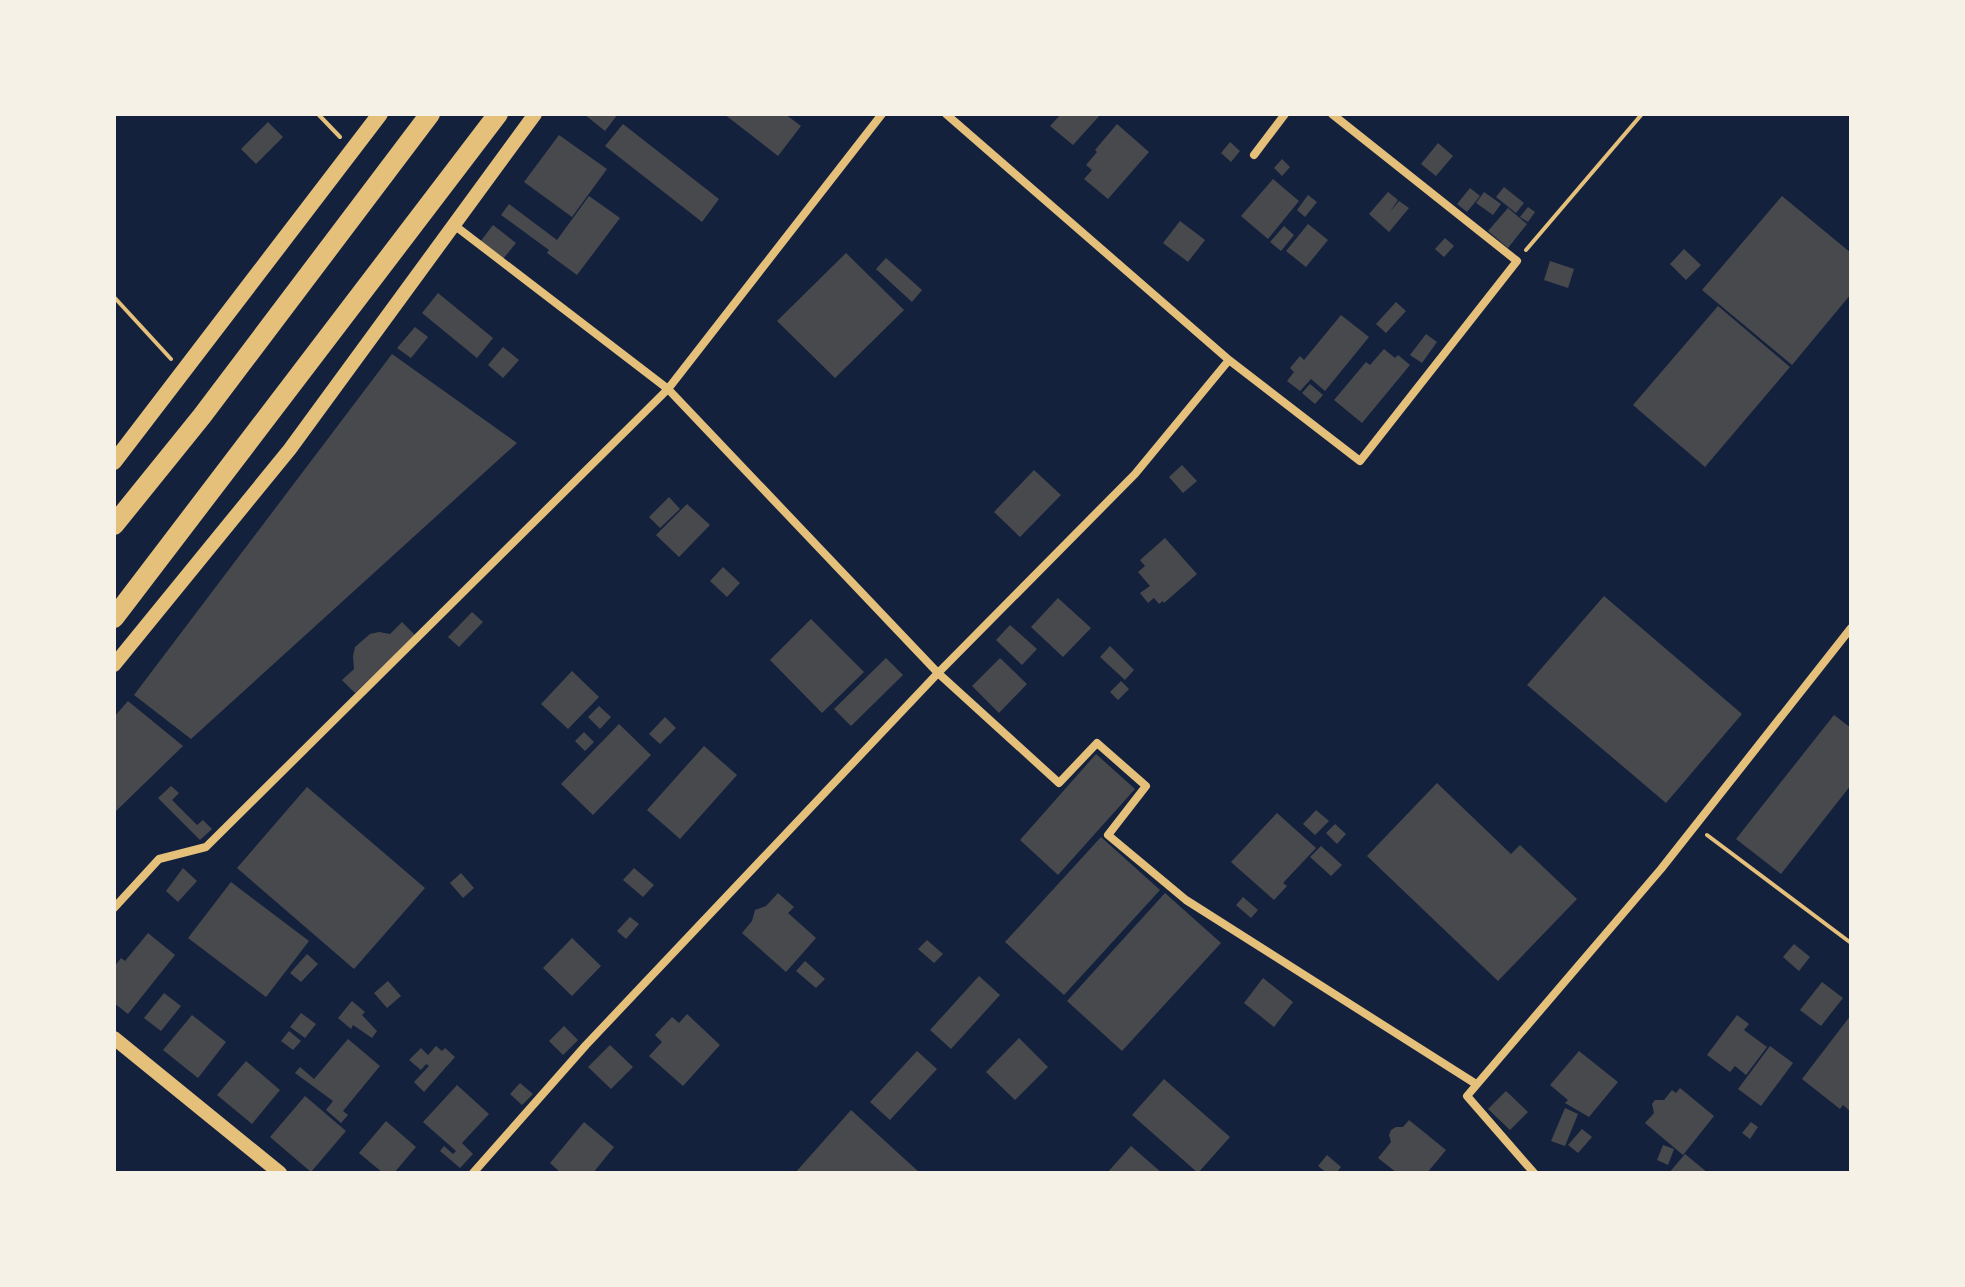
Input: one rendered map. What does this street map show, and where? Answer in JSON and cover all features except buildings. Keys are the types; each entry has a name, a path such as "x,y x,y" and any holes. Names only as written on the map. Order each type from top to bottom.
{"highway":[{"path":"114,525 202,416 430,114"},
{"path":"114,618 498,114"}],"main road":[{"path":"114,462 380,114"}],"street":[{"path":"114,665 290,449 535,114"},
{"path":"114,908 159,859 206,847 668,389 882,114"},
{"path":"946,114 1229,360 1360,461 1517,261 1332,114"},
{"path":"1254,155 1285,114"},
{"path":"454,225 668,389 938,673 1059,783 1097,743 1146,786 1108,835 1186,900 1476,1084"},
{"path":"473,1173 586,1045 938,673 1135,474 1229,360"},
{"path":"1534,1173 1467,1096 1696,827 1851,628"},
{"path":"114,1038 280,1173"}],"path":[{"path":"318,114 352,151"},
{"path":"1517,261 1642,114"},
{"path":"114,297 183,373"},
{"path":"1696,827 1851,943"}]}
